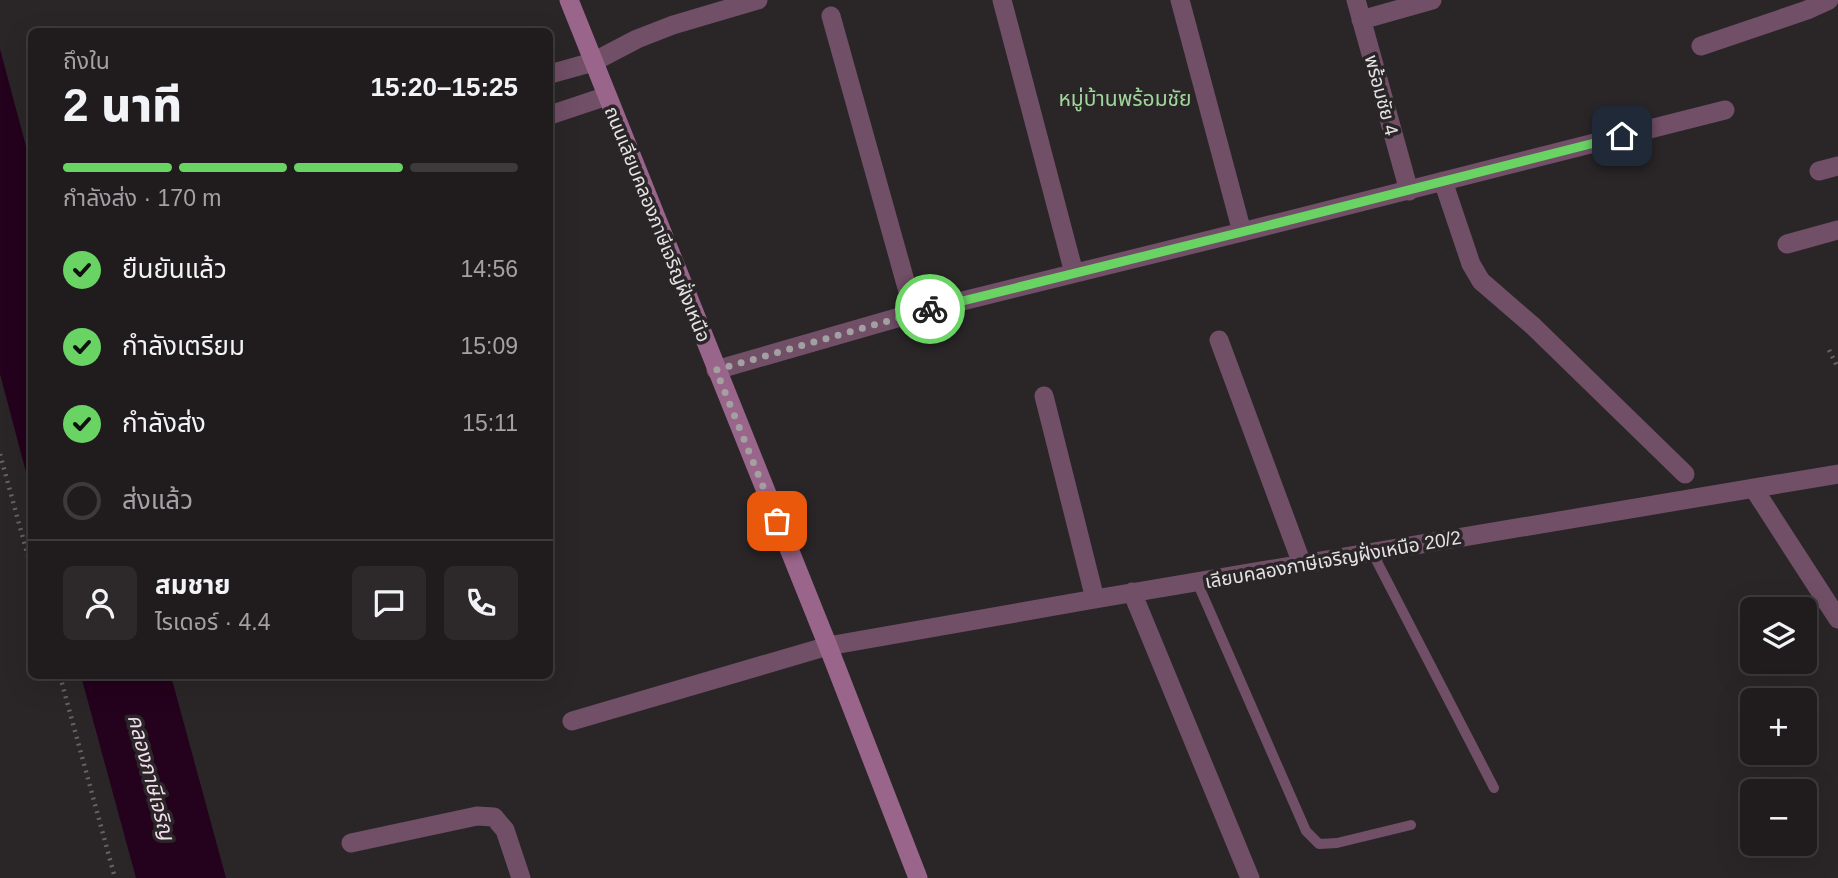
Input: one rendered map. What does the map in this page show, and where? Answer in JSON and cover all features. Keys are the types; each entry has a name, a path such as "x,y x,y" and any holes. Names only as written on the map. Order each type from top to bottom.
{"main road":[{"name":"ถนนเลียบคลองภาษีเจริญฝั่งเหนือ","path":"569,0 918,878"}],"street":[{"path":"553,73 593,62 661,30 758,0"},
{"path":"1002,0 1074,273"},
{"path":"1180,0 1242,232"},
{"name":"พร้อมชัย 4","path":"1356,0 1409,191"},
{"path":"1361,20 1432,0"},
{"path":"1701,46 1806,5 1829,0"},
{"path":"831,16 914,313"},
{"path":"553,114 607,96"},
{"path":"716,370 914,313 1725,110"},
{"path":"1819,171 1838,166"},
{"path":"1443,181 1471,264 1481,281 1532,326 1685,474"},
{"path":"1787,244 1838,230"},
{"path":"1219,340 1302,564"},
{"path":"1044,396 1095,599"},
{"name":"เลียบคลองภาษีเจริญฝั่งเหนือ 20/2","path":"572,721 828,646 1132,592 1838,474"},
{"path":"1754,489 1838,619"},
{"path":"1132,592 1250,878"},
{"path":"351,842 477,816 494,817 505,830 521,878"}],"lane":[{"path":"1372,552 1494,788"},
{"path":"1197,582 1306,831 1319,844 1337,843 1411,825"}],"path":[{"path":"1829,350 1838,368"},
{"path":"0,454 28,556"},
{"path":"61,679 115,878"}],"water":[{"path":"0,49 28,154 28,480 0,374"},
{"name":"คลองภาษีเจริญ","path":"82,679 172,679 226,878 136,878"}],"way so far":[{"path":"777,521 716,370 930,309"}],"district":[{"name":"หมู่บ้านพร้อมชัย","path":"1125,99"}],"route":[{"path":"930,309 1622,136"}]}
